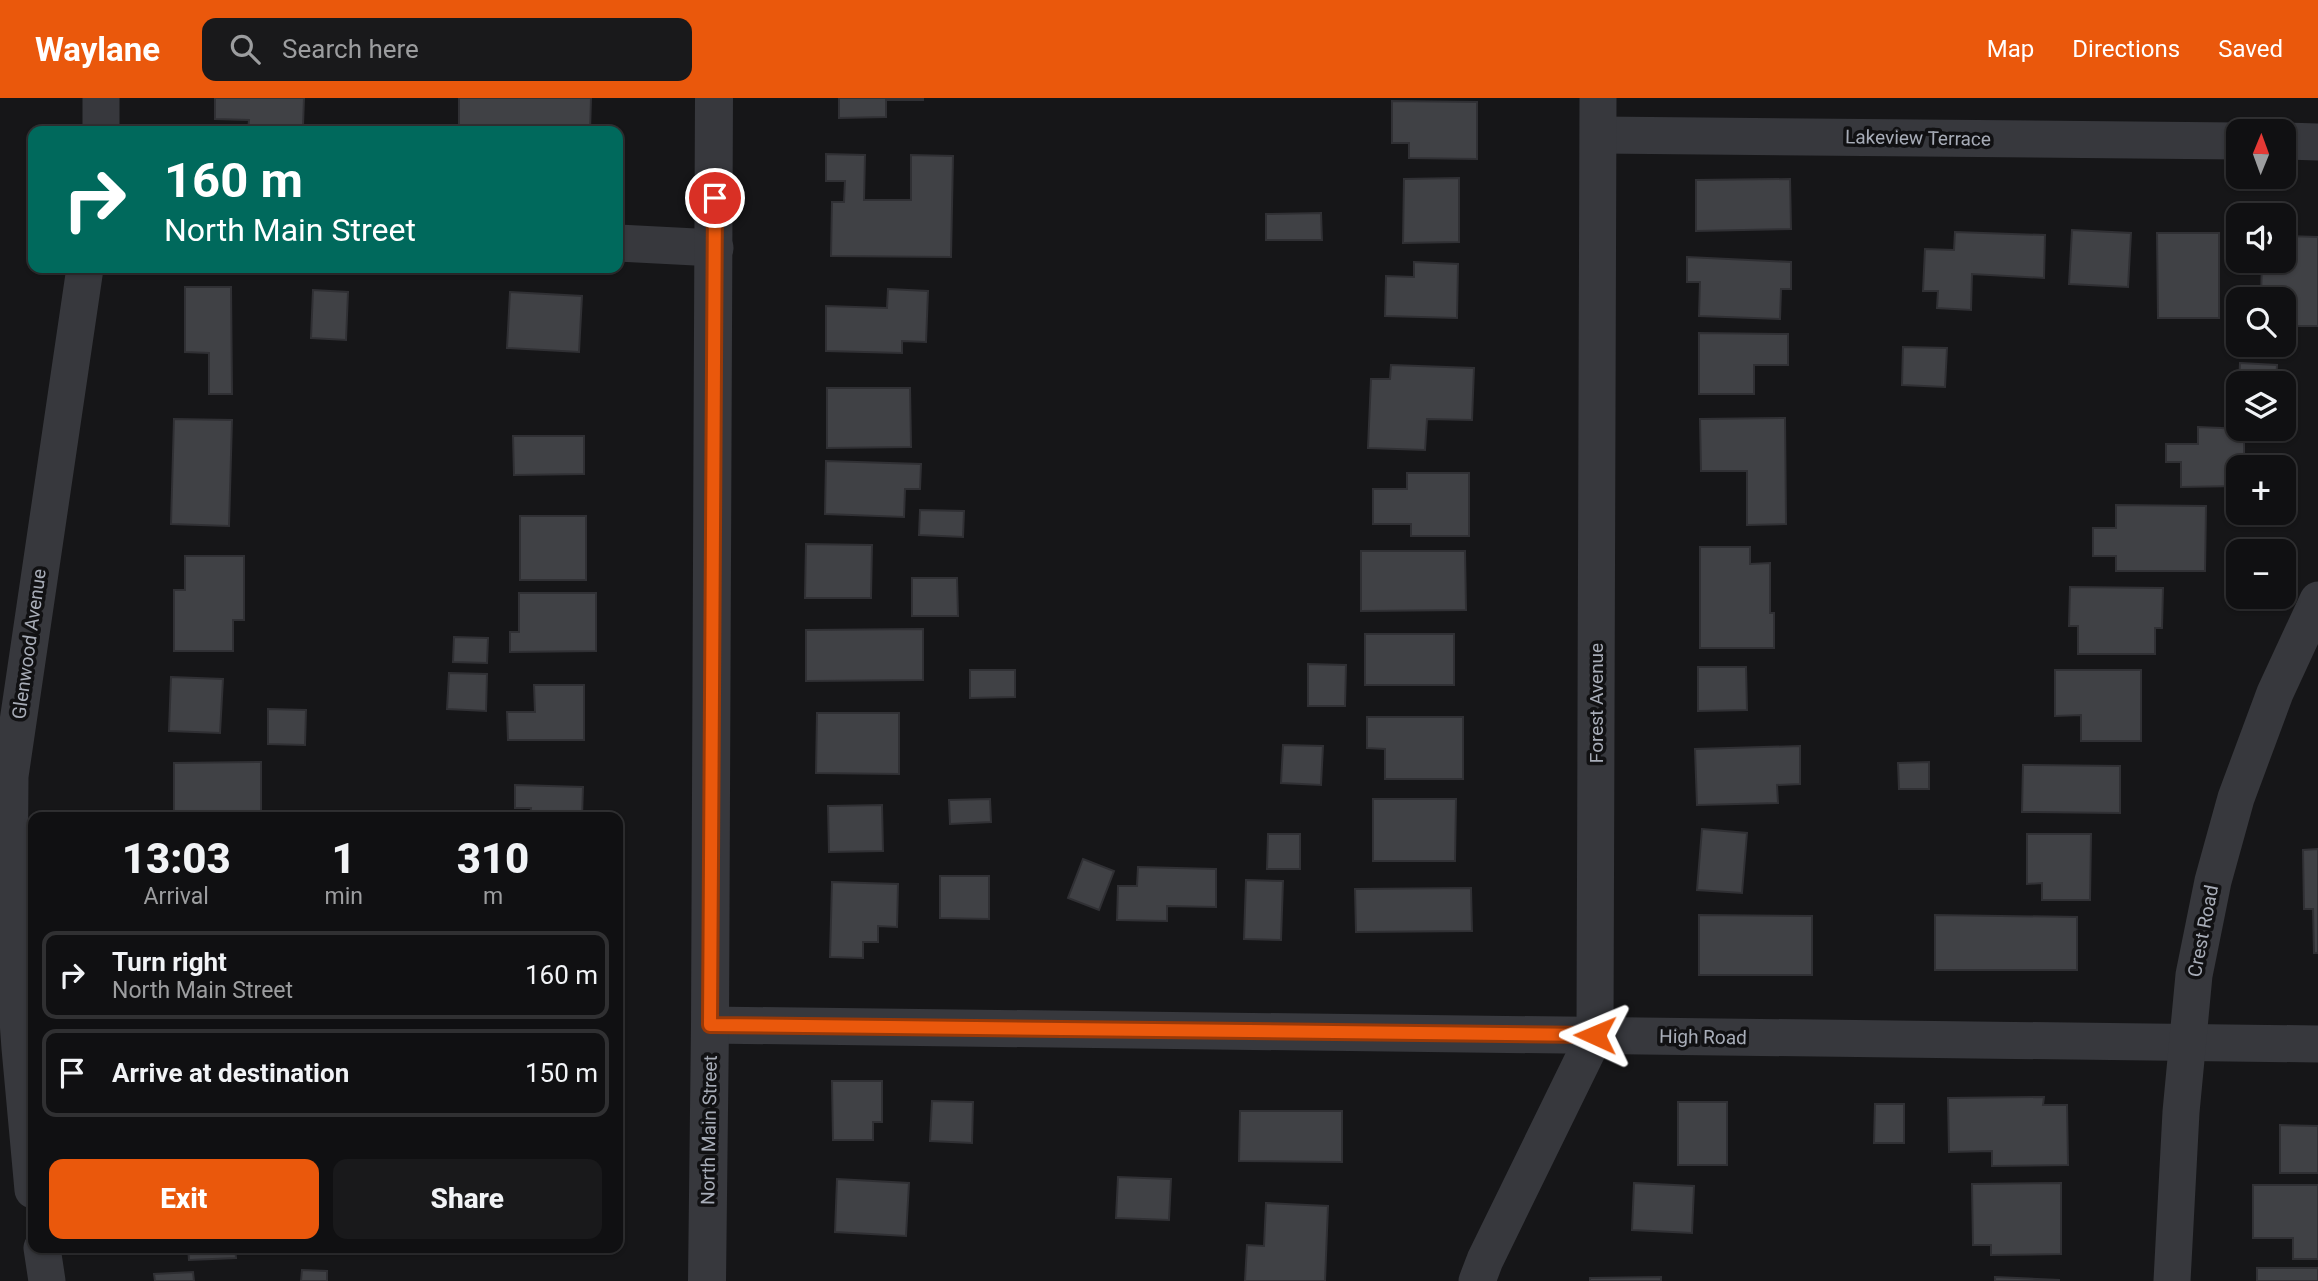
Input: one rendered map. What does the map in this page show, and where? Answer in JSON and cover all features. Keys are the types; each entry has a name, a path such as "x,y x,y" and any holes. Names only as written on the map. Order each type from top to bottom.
{"street":[{"path":"101,98 101,126"},
{"name":"North Main Street","path":"707,1281 714,98"},
{"name":"Forest Avenue","path":"1477,1281 1595,1035 1598,98"},
{"name":"Lakeview Terrace","path":"1599,135 2226,141"},
{"path":"2296,141 2318,142"},
{"path":"623,243 715,248"},
{"name":"Glenwood Avenue","path":"28,1135 9,897 5,779 84,273"},
{"name":"Crest Road","path":"2172,1281 2196,961 2213,881 2236,797 2275,693 2318,600"},
{"name":"High Road","path":"710,1025 2318,1044"},
{"path":"43,1253 47,1281"}],"building":[{"path":"215,98 304,98 303,126 248,126 249,120 215,119"},
{"path":"459,98 591,98 590,126 459,126"},
{"path":"839,98 923,100 886,100 886,117 839,118"},
{"path":"1392,101 1477,102 1477,159 1409,158 1409,143 1392,143"},
{"path":"826,154 865,155 864,200 911,200 911,155 953,156 951,257 831,256 832,202 844,202 845,181 826,181"},
{"path":"1459,178 1459,242 1403,243 1404,179"},
{"path":"1790,179 1791,229 1696,231 1696,180"},
{"path":"1321,213 1322,240 1266,240 1266,214"},
{"path":"2072,230 2131,233 2128,287 2069,284"},
{"path":"1955,232 2045,235 2044,278 1972,274 1971,310 1937,308 1938,291 1923,291 1925,249 1954,250"},
{"path":"2157,233 2219,233 2219,318 2158,318"},
{"path":"2296,236 2318,237 2318,326 2296,326 2296,287 2261,287 2262,273 2296,273"},
{"path":"1687,257 1791,262 1791,289 1781,289 1780,319 1699,316 1700,282 1687,282"},
{"path":"1414,262 1458,264 1457,318 1385,316 1386,276 1414,277"},
{"path":"185,287 231,287 232,394 209,394 209,353 185,352"},
{"path":"888,289 928,291 926,342 902,341 902,353 826,351 826,306 887,308"},
{"path":"313,290 348,292 346,340 311,338"},
{"path":"510,292 582,296 579,352 507,348"},
{"path":"1699,333 1788,334 1788,365 1754,365 1754,394 1699,394"},
{"path":"1903,347 1947,348 1945,387 1902,385"},
{"path":"2240,363 2277,365 2277,371 2240,371"},
{"path":"1391,365 1474,368 1472,420 1427,419 1425,450 1368,448 1371,379 1390,379"},
{"path":"827,388 910,388 911,447 827,448"},
{"path":"1785,418 1786,524 1747,525 1747,471 1701,471 1700,419"},
{"path":"174,419 232,420 229,526 171,524"},
{"path":"2198,427 2226,428 2226,441 2244,441 2244,455 2226,455 2226,486 2181,487 2181,462 2166,462 2166,444 2198,444"},
{"path":"513,436 584,436 584,474 514,475"},
{"path":"826,461 921,464 920,489 905,489 904,517 825,514"},
{"path":"1407,473 1469,473 1469,536 1411,536 1411,524 1373,524 1373,489 1407,489"},
{"path":"2116,505 2206,506 2205,571 2116,571 2116,556 2093,556 2093,528 2116,528"},
{"path":"920,510 964,511 963,537 919,535"},
{"path":"520,516 586,516 586,580 520,580"},
{"path":"806,544 872,545 871,598 805,598"},
{"path":"1700,547 1750,547 1750,564 1770,563 1770,613 1774,613 1774,648 1700,648"},
{"path":"1361,551 1465,551 1466,610 1361,611"},
{"path":"185,556 244,556 244,620 233,620 233,651 174,651 174,590 185,590"},
{"path":"912,578 957,578 958,616 912,616"},
{"path":"2070,587 2163,588 2162,628 2155,628 2155,654 2078,654 2078,626 2069,626"},
{"path":"519,593 596,593 596,651 510,652 510,632 519,632"},
{"path":"923,629 923,680 806,681 806,630"},
{"path":"1365,634 1454,634 1454,685 1365,685"},
{"path":"454,637 488,638 487,663 453,662"},
{"path":"1308,664 1346,665 1345,706 1308,706"},
{"path":"1698,667 1746,667 1747,710 1698,711"},
{"path":"970,670 1015,670 1015,697 970,698"},
{"path":"2055,670 2141,670 2141,741 2081,741 2081,715 2055,716"},
{"path":"449,673 487,674 486,711 447,709"},
{"path":"171,677 223,679 220,733 169,731"},
{"path":"534,685 584,685 584,740 508,740 507,712 535,712"},
{"path":"268,709 306,710 305,745 268,744"},
{"path":"817,713 899,713 899,774 816,773"},
{"path":"1367,717 1463,717 1463,779 1385,779 1385,749 1367,748"},
{"path":"1283,745 1323,746 1321,785 1281,783"},
{"path":"1800,746 1800,784 1777,785 1778,803 1697,805 1695,749"},
{"path":"261,762 261,812 174,812 174,763"},
{"path":"1929,762 1929,789 1899,789 1898,763"},
{"path":"2023,765 2120,766 2120,813 2022,812"},
{"path":"515,785 583,787 582,812 531,812 531,808 515,808"},
{"path":"990,799 991,822 950,824 949,800"},
{"path":"1373,799 1456,799 1455,861 1373,861"},
{"path":"882,805 883,851 829,852 828,806"},
{"path":"1702,829 1747,833 1742,893 1697,890"},
{"path":"1268,834 1300,834 1300,869 1267,869"},
{"path":"2027,834 2091,834 2090,900 2042,900 2042,883 2027,884"},
{"path":"2318,849 2318,953 2314,953 2313,909 2304,909 2303,850"},
{"path":"1083,859 1114,871 1099,910 1068,898"},
{"path":"1138,867 1216,869 1216,907 1167,906 1167,921 1117,920 1118,886 1137,886"},
{"path":"940,876 989,876 989,919 940,918"},
{"path":"1246,880 1283,881 1281,940 1244,939"},
{"path":"832,882 898,884 897,927 878,926 878,942 863,942 863,958 830,957"},
{"path":"1471,888 1472,931 1356,932 1355,889"},
{"path":"1699,915 1812,916 1812,975 1699,975"},
{"path":"1935,915 2077,917 2077,970 1935,970"},
{"path":"832,1081 882,1081 882,1122 873,1122 873,1140 833,1140"},
{"path":"2044,1097 2043,1105 2067,1105 2068,1165 1992,1166 1992,1151 1949,1152 1948,1098"},
{"path":"932,1101 973,1102 972,1143 930,1141"},
{"path":"1678,1102 1727,1102 1727,1165 1678,1165"},
{"path":"1875,1104 1904,1104 1904,1143 1874,1143"},
{"path":"1240,1111 1342,1111 1342,1162 1239,1161"},
{"path":"2280,1125 2318,1126 2318,1173 2280,1173"},
{"path":"1118,1177 1171,1179 1169,1220 1116,1218"},
{"path":"837,1179 909,1183 906,1236 835,1232"},
{"path":"1634,1183 1694,1186 1692,1233 1632,1230"},
{"path":"2061,1183 2061,1254 1991,1255 1991,1245 1973,1245 1972,1184"},
{"path":"2253,1185 2318,1185 2318,1259 2293,1259 2293,1238 2253,1238"},
{"path":"1266,1203 1328,1206 1325,1281 1245,1281 1247,1245 1264,1246"},
{"path":"188,1253 236,1253 236,1258 189,1260"},
{"path":"2257,1268 2318,1268 2318,1281 2257,1281"},
{"path":"302,1270 327,1271 327,1281 301,1281"},
{"path":"193,1272 194,1281 155,1281 154,1274"},
{"path":"1661,1277 1661,1281 1590,1281 1590,1278"},
{"path":"1995,1277 2059,1280 2059,1281 1995,1281"}],"route":[{"path":"715,198 710,1025 1595,1035"}]}
